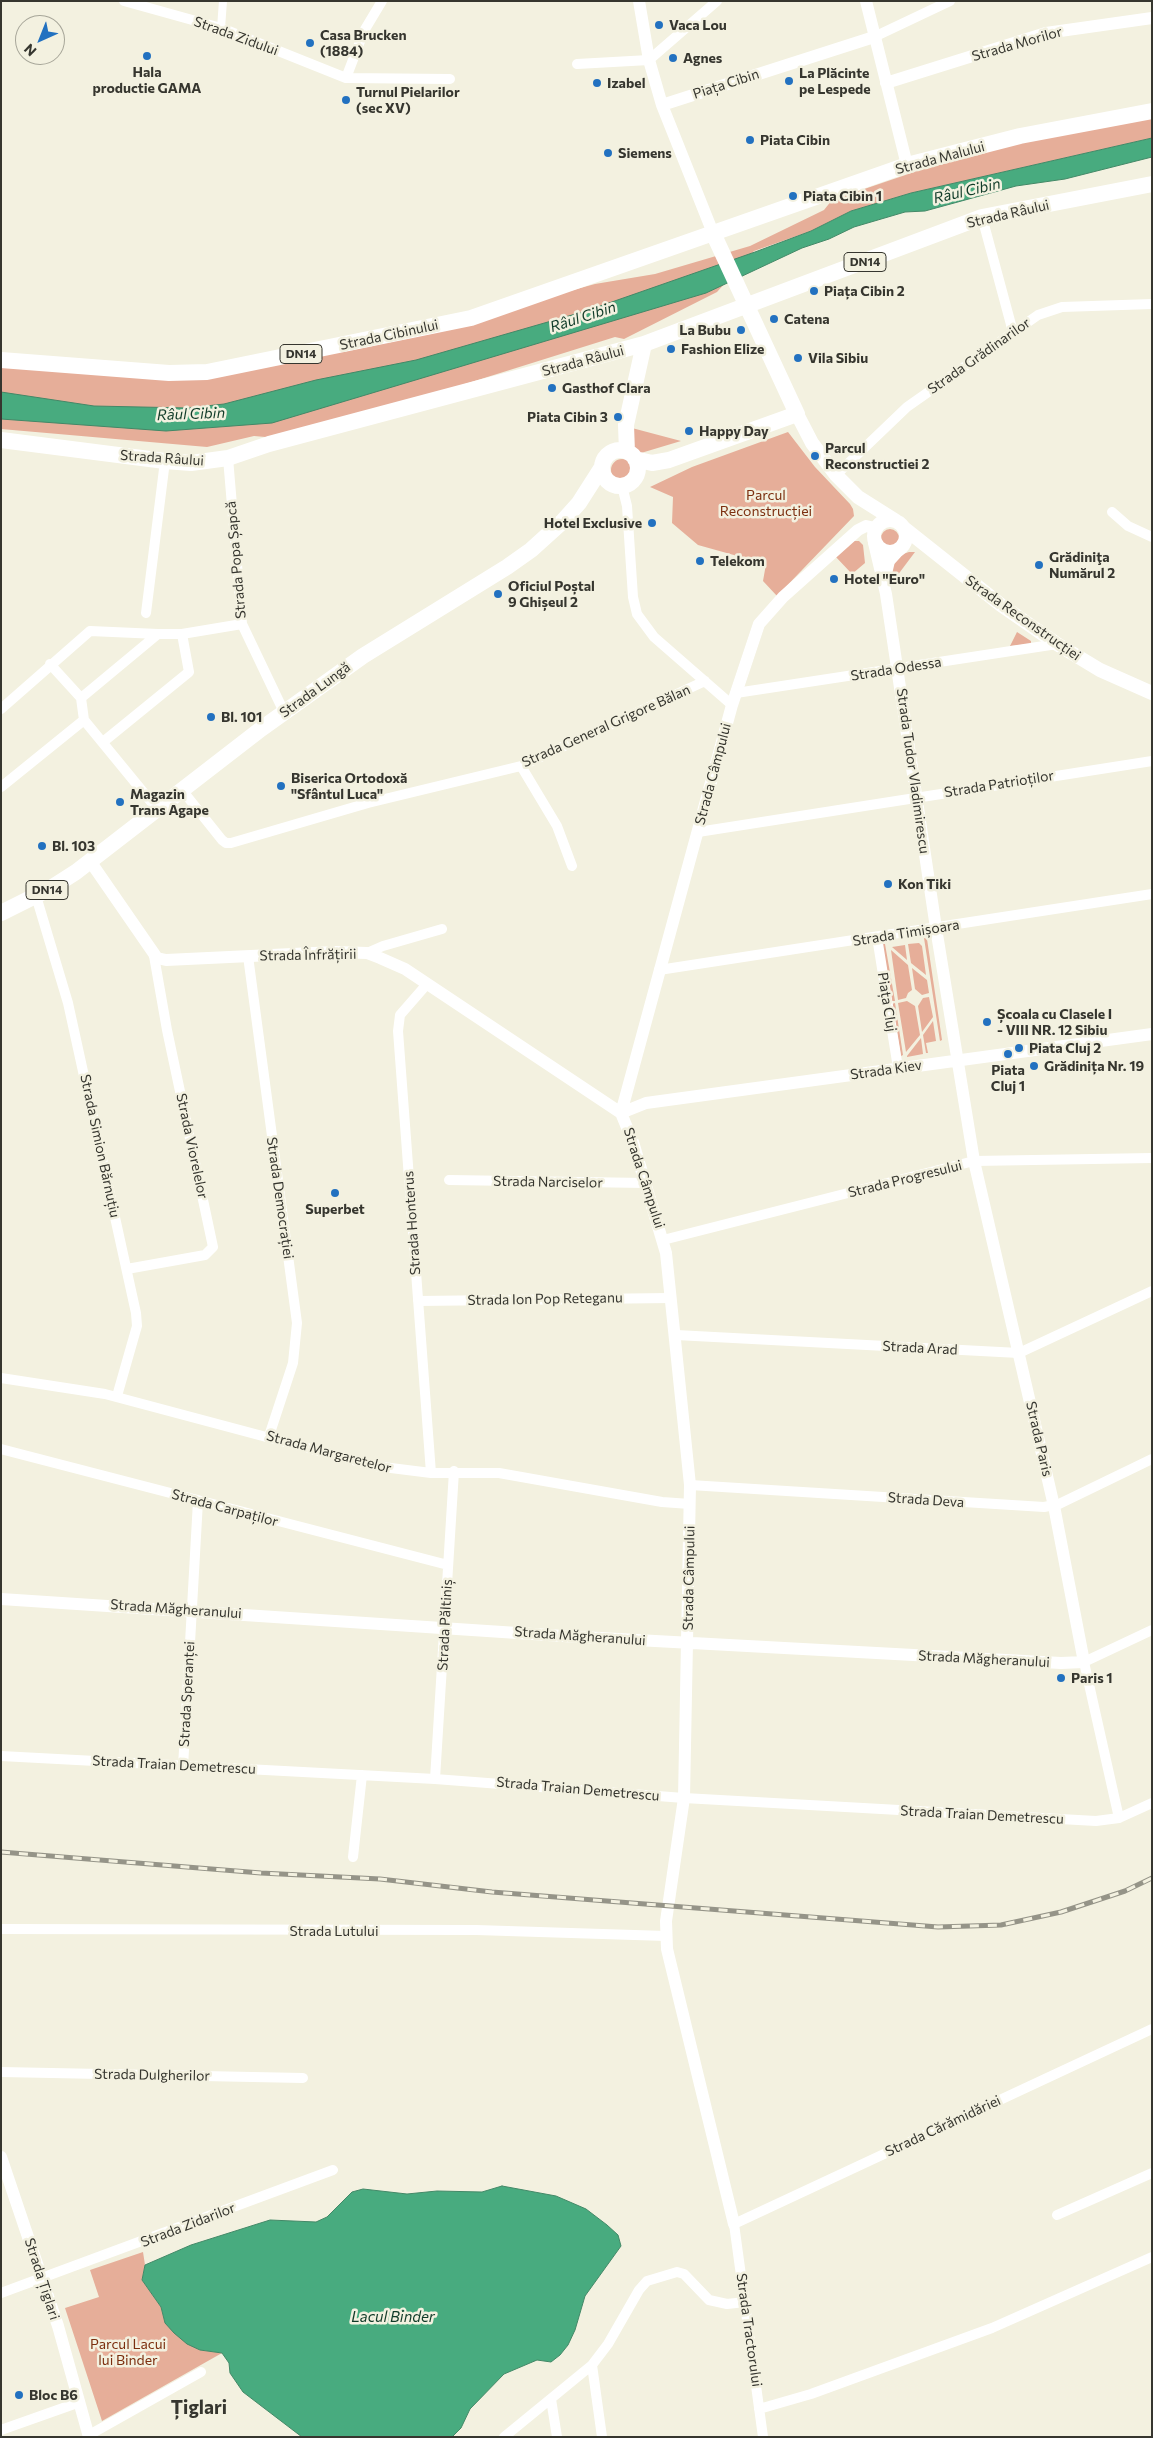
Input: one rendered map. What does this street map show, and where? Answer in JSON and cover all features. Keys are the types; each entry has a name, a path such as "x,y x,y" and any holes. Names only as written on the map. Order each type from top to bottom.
{"main road":[{"name":"Strada Malului","path":"733,226 906,165 1020,136 1152,111"},
{"name":"Strada Râului","path":"1,440 165,461 191,463 228,458 269,444 644,344 744,301 982,217 1152,184"},
{"name":"Strada Cibinului","path":"1,360 169,374 208,372 471,318 716,238 733,226"},
{"path":"716,238 744,301"},
{"name":"Strada Reconstrucției","path":"744,301 812,443 836,475 858,496 900,524 1001,605 1057,644 1100,670 1152,694"},
{"name":"Strada Lungă","path":"1,913 36,896 90,861 284,712 363,656 507,567 562,522 579,503 626,425 644,344"},
{"path":"618,486 606,480 604,462 615,451 652,463 669,460 797,414"},
{"name":"Strada Lungă","path":"626,425 631,455"},
{"name":"DN14","path":"618,486 630,483 636,476 638,467 631,455"},
{"name":"Strada Lungă","path":"579,503 618,486"},
{"path":"858,496 880,549 887,552 901,547 939,557"},
{"path":"875,534 885,520 900,524 906,536 901,547"}],"street":[{"name":"Strada Zidului","path":"124,1 221,28 346,78"},
{"path":"221,28 223,1"},
{"path":"382,1 364,31 346,78 450,80"},
{"path":"639,1 649,60 662,105 716,238"},
{"path":"577,64 649,60 717,1"},
{"path":"866,1 906,165"},
{"path":"874,37 950,1"},
{"name":"Strada Morilor","path":"886,83 1046,33 1152,18"},
{"name":"Piața Cibin","path":"662,105 874,37"},
{"path":"982,217 1013,332"},
{"name":"Strada Grădinarilor","path":"836,475 907,407 1013,332 1048,310 1062,307 1152,304"},
{"name":"Strada Popa Șapcă","path":"228,458 242,624 284,712"},
{"path":"146,613 165,461"},
{"path":"618,486 627,506 633,598 637,614 654,637 705,681 734,699"},
{"path":"1112,512 1128,526 1152,537"},
{"name":"Strada Câmpului","path":"734,2224 669,1964 666,1936 684,1798 689,1642 690,1485 676,1335 663,1240 628,1126 621,1113 734,699 755,632 764,617 862,527 875,534"},
{"name":"Strada Tudor Vladimirescu","path":"875,534 918,797 956,1060"},
{"path":"885,588 887,567 901,547"},
{"path":"1,709 50,664 90,631 182,634 242,624"},
{"path":"81,698 158,634"},
{"path":"102,742 189,672 182,634"},
{"name":"Strada Odessa","path":"734,699 898,669 1057,644"},
{"path":"50,664 81,698 84,720 157,809"},
{"name":"Strada General Grigore Bălan","path":"182,790 222,840 226,843 231,843 368,803 521,766 705,681"},
{"path":"1,787 84,720"},
{"name":"Strada Patrioților","path":"698,832 1152,761"},
{"path":"521,766 557,826 572,866"},
{"path":"90,861 154,956"},
{"name":"Strada Timișoara","path":"659,970 1152,894"},
{"name":"Strada Simion Bărnuțiu","path":"36,896 68,1003 137,1321 117,1396"},
{"path":"367,954 382,946 442,929"},
{"name":"Piața Cluj","path":"877,937 898,1068"},
{"name":"Strada Înfrățirii","path":"154,956 166,960 335,952 367,954 398,966 427,984 621,1113"},
{"name":"Strada Viorelelor","path":"127,1269 205,1256 213,1247 167,1030 154,956"},
{"name":"Strada Democrației","path":"248,956 296,1323 293,1363 269,1436"},
{"name":"Strada Honterus","path":"427,984 400,1015 398,1026 431,1473"},
{"name":"Strada Kiev","path":"621,1113 646,1103 1152,1034"},
{"name":"Strada Paris","path":"956,1060 974,1161 1054,1506 1084,1662 1119,1818"},
{"name":"Strada Progresului","path":"663,1240 974,1161 1152,1158"},
{"name":"Strada Narciselor","path":"449,1180 646,1183"},
{"name":"Strada Arad","path":"676,1335 1019,1353 1152,1291"},
{"name":"Strada Ion Pop Reteganu","path":"418,1301 671,1298"},
{"name":"Strada Margaretelor","path":"1,1378 117,1396 375,1466 431,1473 454,1471 499,1473 662,1502 690,1504"},
{"name":"Strada Carpaților","path":"1,1449 448,1565"},
{"name":"Strada Deva","path":"690,1485 1034,1507 1054,1506 1152,1459"},
{"name":"Strada Păltiniș","path":"435,1779 454,1471"},
{"name":"Strada Speranței","path":"183,1767 198,1500"},
{"name":"Strada Măgheranului","path":"1,1598 705,1644 1061,1663 1084,1662 1152,1630"},
{"name":"Strada Traian Demetrescu","path":"1,1756 435,1779 684,1798 1096,1821 1119,1818 1152,1803"},
{"path":"353,1857 362,1775"},
{"name":"Strada Lutului","path":"1,1929 476,1930 666,1936"},
{"name":"Strada Cărămidăriei","path":"734,2224 1152,2029"},
{"name":"Strada Dulgherilor","path":"1,2072 303,2078"},
{"name":"Strada Țiglari","path":"1,2157 6,2186 43,2279 89,2436"},
{"name":"Strada Zidarilor","path":"1,2294 333,2170"},
{"path":"1057,2215 1152,2173"},
{"name":"Strada Tractorului","path":"734,2224 763,2437"},
{"path":"760,2409 811,2394 992,2328 1152,2257"},
{"path":"504,2437 592,2365 608,2344 638,2290 647,2281 677,2272 684,2274 709,2300 727,2304 745,2302"},
{"path":"592,2365 602,2437"},
{"path":"89,2436 201,2372"},
{"path":"551,2399 557,2437"},
{"path":"1,2430 80,2402"}],"green space":[{"path":"1152,111 1152,138 911,193 851,211 811,231 754,251 717,292 624,339 615,337 430,395 277,438 254,436 207,447 1,429 1,360 192,373 471,318 595,284 655,274 750,246 824,210 832,200 1020,136"},
{"path":"632,428 681,441 641,453 637,452 632,450"},
{"name":"Parcul Reconstrucției","path":"788,432 815,467 850,504 854,516 777,596 763,581 766,564 698,545 672,523 673,497 650,487 692,467"},
{"path":"622,459 632,466 633,470 626,480 622,481 612,474 611,470 618,460"},
{"path":"886,529 894,529 899,534 897,545 886,547 881,542 881,534"},
{"path":"853,541 859,541 863,545 865,563 852,574 835,556"},
{"path":"915,552 891,584 890,570 900,555"},
{"path":"1017,632 1031,641 1031,644 1010,646"},
{"path":"924,938 927,939 942,1040 940,1041"},
{"path":"919,943 922,946 926,975 911,963 908,944"},
{"path":"882,944 885,944 895,1001 891,1001"},
{"path":"905,945 907,960 892,947"},
{"path":"891,950 908,965 912,990 906,998 898,1000"},
{"path":"912,968 927,980 929,993 922,995 915,989"},
{"path":"929,997 933,1017 922,1032 918,1006 923,998"},
{"path":"907,1001 915,1006 920,1035 906,1052 898,1003"},
{"path":"895,1003 903,1055 901,1056 892,1004"},
{"path":"933,1021 936,1041 926,1043 928,1053 926,1053 923,1035"},
{"path":"921,1038 923,1054 907,1057 907,1056"},
{"name":"Parcul Lacui lui Binder","path":"143,2252 145,2265 142,2280 161,2307 165,2323 200,2350 222,2353 102,2421 65,2308 99,2297 90,2270"}],"water":[{"name":"Râul Cibin","path":"1152,138 1152,157 1065,179 1016,186 925,211 905,212 854,227 829,239 802,248 706,293 272,423 166,431 1,419 1,392 94,406 188,408 224,404 316,380 416,360 586,311 811,231 851,211 911,193"},
{"name":"Lacul Binder","path":"502,2186 556,2196 586,2209 618,2235 621,2246 585,2296 575,2330 568,2345 560,2355 551,2362 537,2360 504,2374 470,2409 461,2428 452,2437 302,2437 243,2392 230,2373 229,2363 222,2353 200,2350 187,2344 174,2333 165,2323 161,2307 142,2280 145,2265 191,2245 270,2220 316,2222 327,2217 352,2192 363,2189 407,2194 437,2191 482,2192"}],"railway":[{"path":"1,1852 261,1873 380,1879 492,1892 938,1927 1001,1925 1061,1912 1125,1891 1152,1878"}],"place":[{"name":"Vaca Lou","path":"659,25"},
{"name":"Casa Brucken (1884)","path":"310,43"},
{"name":"Hala productie GAMA","path":"147,56"},
{"name":"Agnes","path":"673,58"},
{"name":"La Plăcinte pe Lespede","path":"789,81"},
{"name":"Izabel","path":"597,83"},
{"name":"Turnul Pielarilor (sec XV)","path":"346,100"},
{"name":"Piata Cibin","path":"750,140"},
{"name":"Siemens","path":"608,153"},
{"name":"Piata Cibin 1","path":"793,196"},
{"name":"Piața Cibin 2","path":"814,291"},
{"name":"Catena","path":"774,319"},
{"name":"La Bubu","path":"741,330"},
{"name":"Fashion Elize","path":"671,349"},
{"name":"Vila Sibiu","path":"798,358"},
{"name":"Gasthof Clara","path":"552,388"},
{"name":"Piata Cibin 3","path":"618,417"},
{"name":"Happy Day","path":"689,431"},
{"name":"Parcul Reconstructiei 2","path":"815,456"},
{"name":"Hotel Exclusive","path":"652,523"},
{"name":"Telekom","path":"700,561"},
{"name":"Grădiniţa Numărul 2","path":"1039,565"},
{"name":"Hotel \"Euro\"","path":"834,579"},
{"name":"Oficiul Poștal 9 Ghișeul 2","path":"498,594"},
{"name":"Bl. 101","path":"211,717"},
{"name":"Biserica Ortodoxă \"Sfântul Luca\"","path":"281,786"},
{"name":"Magazin Trans Agape","path":"120,802"},
{"name":"Bl. 103","path":"42,846"},
{"name":"Kon Tiki","path":"888,884"},
{"name":"Școala cu Clasele I - VIII NR. 12 Sibiu","path":"987,1022"},
{"name":"Piata Cluj 2","path":"1019,1048"},
{"name":"Piata Cluj 1","path":"1008,1054"},
{"name":"Grădinița Nr. 19","path":"1034,1066"},
{"name":"Superbet","path":"335,1193"},
{"name":"Paris 1","path":"1061,1678"},
{"name":"Bloc B6","path":"19,2395"}],"district":[{"name":"Țiglari","path":"199,2408"}]}
